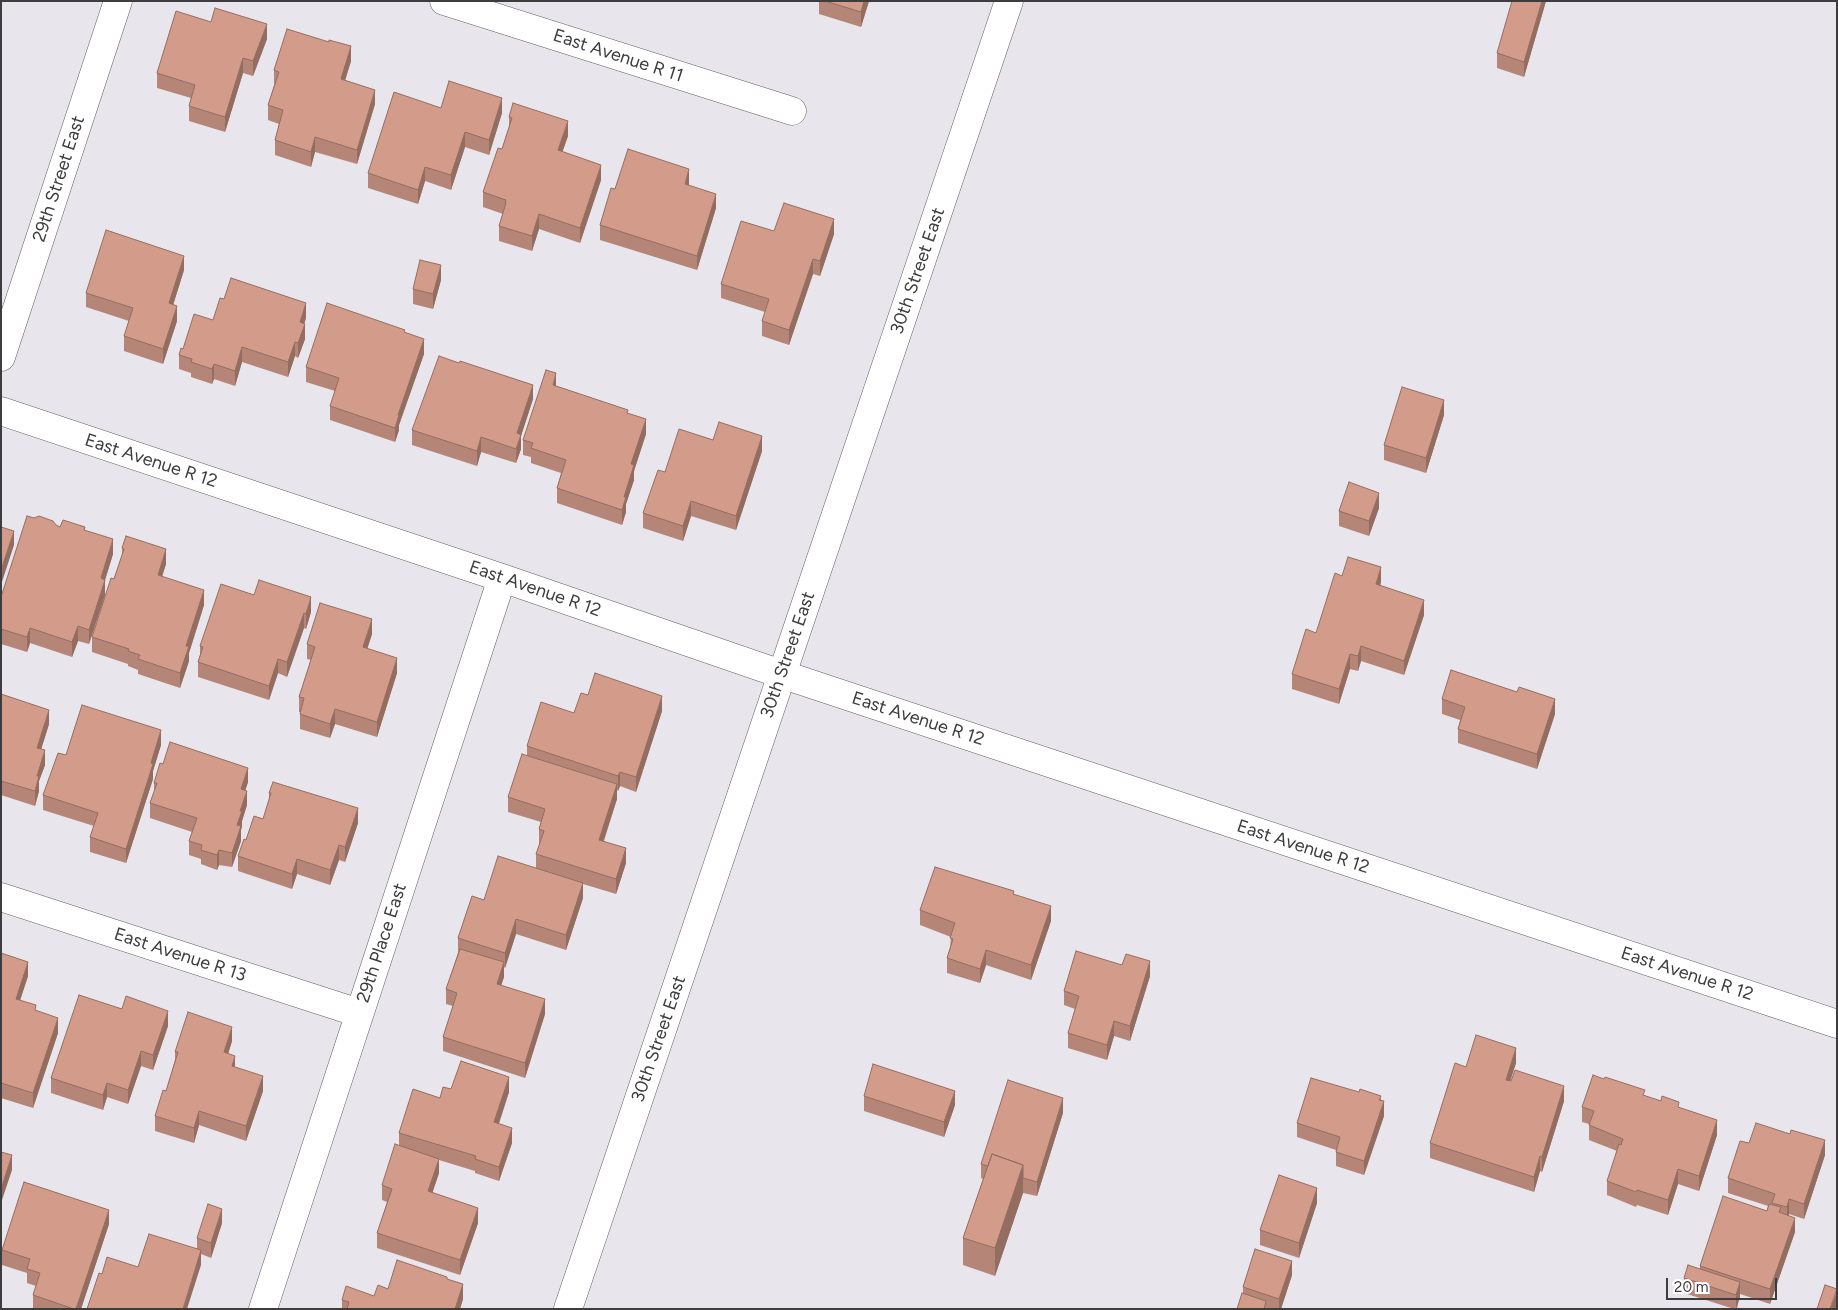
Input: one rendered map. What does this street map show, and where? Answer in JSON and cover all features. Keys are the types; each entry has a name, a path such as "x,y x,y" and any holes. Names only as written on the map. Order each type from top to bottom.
{"street":[{"name":"29th Street East","path":"1,357 118,1"},
{"name":"East Avenue R 11","path":"444,1 792,111"},
{"name":"30th Street East","path":"568,1309 1009,1"},
{"name":"East Avenue R 12","path":"1,411 502,578 781,674 1837,1024"},
{"name":"29th Place East","path":"263,1309 502,578"},
{"name":"East Avenue R 13","path":"1,897 359,1013"}],"building":[{"path":"825,1 864,1 861,12"},
{"path":"1512,1 1542,1 1524,62 1497,53"},
{"path":"215,8 267,24 253,61 243,58 225,117 189,106 195,85 157,73 176,11 211,22"},
{"path":"287,29 329,42 329,40 351,46 341,79 375,90 357,150 315,137 311,152 275,140 283,110 268,105 279,72 274,70"},
{"path":"449,81 502,98 489,140 465,132 451,175 425,167 418,190 368,173 394,92 441,108"},
{"path":"513,103 568,121 558,150 601,165 580,228 539,214 532,236 499,226 506,200 483,192 498,148 502,149 512,118 509,117"},
{"path":"628,149 689,169 685,184 716,194 697,256 600,225 611,188 615,189"},
{"path":"784,203 834,219 820,261 813,259 789,330 762,321 769,299 721,284 741,221 774,231"},
{"path":"106,230 184,256 169,303 177,306 163,349 124,336 133,308 86,293"},
{"path":"420,260 441,265 433,294 413,289"},
{"path":"231,278 306,303 300,322 305,324 298,343 295,342 288,362 242,347 235,371 214,364 212,369 191,362 192,359 179,355 181,348 183,349 194,314 213,320 220,298 224,299"},
{"path":"327,303 405,330 404,332 424,339 395,428 330,406 339,378 306,367"},
{"path":"439,356 533,385 517,433 521,435 516,449 481,437 477,451 412,430"},
{"path":"546,370 556,373 553,385 628,410 627,413 646,419 631,464 634,465 622,510 557,488 566,460 531,448 533,443 523,440"},
{"path":"1402,387 1444,400 1426,458 1384,445"},
{"path":"719,422 762,436 736,516 691,501 683,526 643,513 658,470 665,472 679,429 713,440"},
{"path":"1349,482 1379,493 1369,521 1339,511"},
{"path":"27,516 34,518 39,516 53,521 60,527 63,520 85,527 84,530 113,539 101,578 105,580 89,630 78,626 72,642 30,628 27,637 1,629 1,597"},
{"path":"1,527 14,531 1,570"},
{"path":"126,536 166,549 158,575 204,590 186,646 189,646 180,673 138,659 140,655 128,651 129,649 92,637 111,578 114,579 124,549 122,548"},
{"path":"1348,557 1381,567 1376,584 1424,600 1404,661 1361,646 1358,656 1350,654 1339,689 1292,674 1306,629 1316,633 1335,573 1342,576"},
{"path":"259,580 311,597 287,662 278,659 269,686 198,662 203,647 200,646 221,584 254,595"},
{"path":"320,603 372,619 363,647 397,658 377,722 335,709 330,724 300,714 304,698 299,697 315,647 307,644"},
{"path":"1451,670 1517,692 1519,687 1555,699 1537,754 1458,729 1465,707 1442,699"},
{"path":"595,673 662,696 636,777 620,772 618,776 527,746 541,702 574,713 581,693 588,695"},
{"path":"1,694 49,710 37,748 45,750 37,776 39,776 35,791 1,781"},
{"path":"82,705 161,730 151,763 153,764 126,849 90,837 98,813 43,795 58,753 66,755"},
{"path":"170,742 248,768 241,789 247,791 237,825 241,826 232,853 219,850 217,855 201,850 202,845 189,841 197,818 150,803 157,783 154,783 160,763 163,764"},
{"path":"522,754 617,784 599,840 626,848 616,879 536,854 544,831 539,829 545,809 508,797"},
{"path":"273,782 358,808 345,847 339,845 330,870 297,859 292,874 238,856 254,816 263,819"},
{"path":"498,856 583,883 566,935 516,919 505,953 458,938 472,896 484,900"},
{"path":"935,867 1014,891 1013,894 1051,906 1031,965 986,950 980,969 947,958 953,939 950,938 955,923 920,910"},
{"path":"460,949 504,962 497,984 545,999 525,1063 443,1037 457,993 446,989"},
{"path":"1076,951 1122,965 1126,954 1150,961 1130,1026 1114,1021 1107,1045 1068,1033 1079,996 1064,991"},
{"path":"1,953 28,962 16,999 36,1005 35,1010 58,1018 33,1093 1,1083"},
{"path":"79,995 122,1009 126,996 168,1011 153,1055 141,1051 128,1090 107,1083 103,1095 51,1078"},
{"path":"188,1012 232,1027 224,1052 235,1056 232,1066 263,1076 246,1126 199,1111 194,1128 155,1116 163,1090 166,1091 178,1052 175,1052"},
{"path":"1476,1035 1516,1048 1506,1080 1511,1081 1515,1070 1564,1086 1534,1177 1430,1143 1455,1063 1466,1067"},
{"path":"461,1061 509,1077 494,1122 512,1128 499,1167 475,1159 476,1156 399,1133 413,1089 440,1098 443,1087 451,1089"},
{"path":"873,1064 955,1091 944,1122 864,1096"},
{"path":"1593,1075 1645,1090 1643,1095 1661,1101 1662,1096 1679,1102 1678,1107 1717,1120 1699,1176 1678,1169 1668,1200 1637,1190 1636,1192 1607,1181 1619,1144 1621,1145 1623,1139 1589,1125 1594,1111 1582,1107"},
{"path":"1311,1078 1359,1092 1360,1089 1381,1096 1379,1100 1384,1101 1364,1161 1336,1152 1340,1137 1297,1123"},
{"path":"1008,1080 1063,1098 1037,1182 1023,1178 1023,1165 992,1154 988,1166 981,1164"},
{"path":"1756,1123 1790,1134 1791,1130 1825,1140 1804,1204 1789,1199 1787,1207 1772,1203 1775,1194 1728,1178 1740,1141 1749,1143"},
{"path":"395,1144 439,1159 428,1191 478,1208 460,1260 377,1233 392,1189 382,1185"},
{"path":"1,1152 12,1155 1,1189"},
{"path":"992,1154 1023,1165 995,1248 963,1238"},
{"path":"1279,1175 1317,1188 1299,1243 1260,1230"},
{"path":"24,1182 109,1210 76,1309 33,1295 40,1273 27,1269 30,1259 2,1250"},
{"path":"1723,1196 1767,1211 1769,1204 1781,1207 1779,1212 1795,1218 1770,1289 1700,1266"},
{"path":"208,1204 222,1209 211,1243 197,1238"},
{"path":"149,1234 201,1250 183,1309 87,1309 99,1273 102,1274 107,1257 138,1267"},
{"path":"1255,1249 1292,1261 1279,1299 1243,1287"},
{"path":"397,1260 463,1284 455,1309 347,1309 349,1302 342,1300 346,1286 374,1296 378,1285 388,1289"},
{"path":"1688,1265 1740,1282 1736,1295 1684,1278"},
{"path":"1825,1285 1837,1289 1830,1309 1817,1309"},
{"path":"1242,1293 1266,1301 1264,1309 1237,1309"}]}
